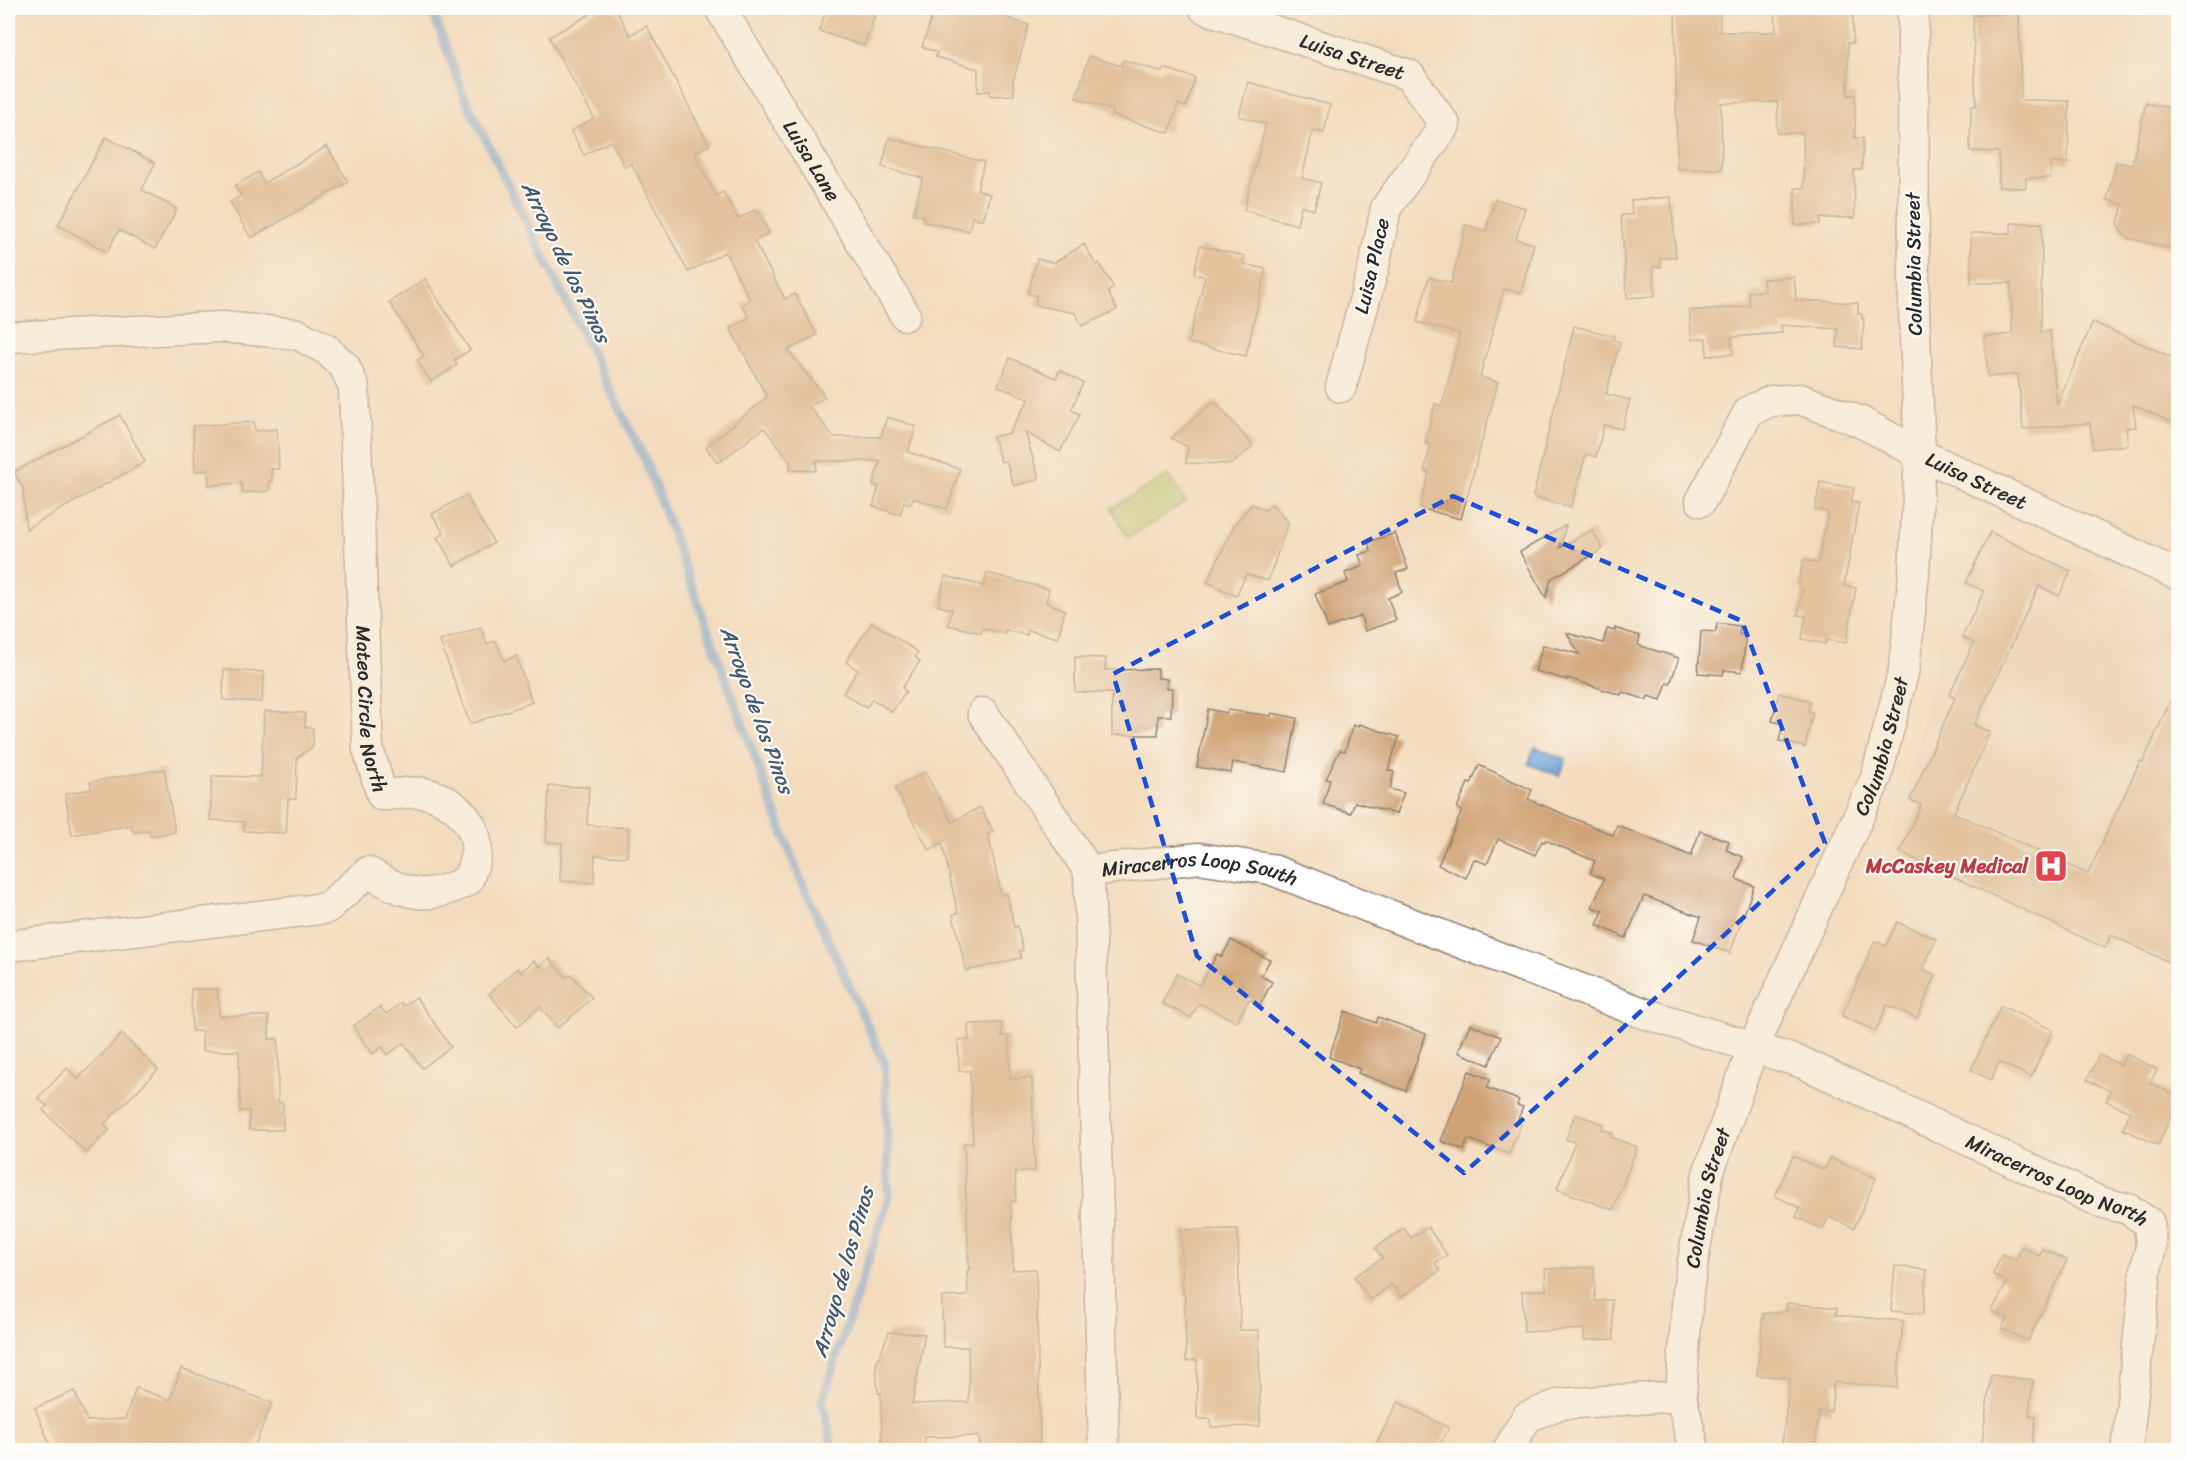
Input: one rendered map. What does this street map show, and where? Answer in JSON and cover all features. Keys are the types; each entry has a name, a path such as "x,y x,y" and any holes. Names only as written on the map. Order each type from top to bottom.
{"street":[{"name":"Luisa Lane","path":"720,8 905,315"},
{"name":"Luisa Street","path":"1204,8 1408,75 1445,125"},
{"name":"Columbia Street","path":"1694,1450 1681,1396 1688,1290 1708,1174 1753,1048 1876,778 1904,669 1914,573 1920,454 1914,310 1913,8"},
{"name":"Luisa Place","path":"1341,387 1375,262 1386,207 1445,125"},
{"name":"Mateo Circle North","path":"8,337 233,328 297,334 327,350 345,367 354,388 368,749 382,795 423,793 458,808 473,831 477,853 468,880 448,891 421,894 393,887 369,872 327,908 8,946"},
{"name":"Luisa Street","path":"1701,501 1749,411 1771,401 1800,399 1861,422 1920,454 2178,575"},
{"path":"983,713 1089,870"},
{"name":"Miracerros Loop South","path":"1104,1450 1089,870 1199,858 1270,869 1643,1013 1753,1048"},
{"name":"Miracerros Loop North","path":"1753,1048 1833,1075 2100,1202 2128,1209 2149,1223 2151,1246 2146,1270 2127,1450"},
{"path":"1508,1450 1527,1417 1560,1404 1681,1396"}],"highlighted area":[{"path":"1453,496 1742,621 1825,843 1464,1173 1197,956 1113,674"}],"shaded area":[{"path":"1972,522 2178,605 2178,814 2112,957 1888,856"}],"green space":[{"path":"1169,475 1186,502 1128,538 1111,508"}],"water":[{"path":"1535,747 1566,759 1560,776 1528,764"}],"building":[{"path":"601,8 615,8 630,35 647,26 709,145 694,153 716,196 723,192 738,219 756,209 769,233 754,241 785,299 795,294 817,335 788,350 825,397 809,406 834,437 881,437 887,417 916,426 908,452 960,469 947,509 913,498 911,504 904,502 900,515 873,506 879,487 873,485 880,461 816,461 816,471 790,470 790,461 764,428 718,463 706,447 767,397 730,328 749,318 742,304 750,300 725,252 688,272 631,163 625,167 611,141 584,155 571,131 594,118 549,37"},
{"path":"827,8 877,8 864,46 819,31"},
{"path":"935,8 977,8 1029,25 1013,81 1014,95 990,96 990,91 978,92 978,69 936,57 937,52 922,47"},
{"path":"1675,8 1720,8 1720,32 1776,32 1775,8 1853,8 1853,43 1848,43 1848,95 1855,95 1855,138 1863,138 1862,170 1854,170 1855,218 1820,218 1820,224 1795,225 1795,188 1804,188 1803,133 1777,133 1778,102 1721,103 1722,169 1677,169"},
{"path":"2019,14 2021,100 2069,101 2068,163 2051,163 2050,178 2026,178 2026,188 1999,187 1999,152 1970,151 1971,106 1976,106 1973,15"},
{"path":"1089,56 1121,66 1123,60 1162,72 1164,68 1195,78 1186,107 1178,104 1169,133 1112,115 1113,110 1076,98"},
{"path":"1248,82 1330,105 1324,133 1313,130 1302,178 1321,183 1314,210 1301,206 1297,225 1244,210 1266,124 1239,116"},
{"path":"2146,103 2178,110 2178,211 2170,248 2128,238 2122,233 2118,223 2123,204 2107,200 2116,162 2132,165"},
{"path":"106,137 155,163 142,190 177,209 155,249 119,230 107,252 58,225"},
{"path":"889,138 984,162 977,190 990,194 983,220 972,217 969,231 925,222 923,216 913,214 923,178 882,167"},
{"path":"327,146 348,182 251,238 230,202 241,196 235,186 258,172 264,183"},
{"path":"1671,197 1676,257 1660,258 1661,267 1653,267 1655,296 1627,298 1621,215 1632,215 1631,200"},
{"path":"1495,199 1525,208 1516,239 1534,244 1521,293 1504,289 1480,377 1498,382 1461,519 1420,508 1429,473 1424,471 1431,445 1425,444 1435,404 1442,406 1460,334 1417,322 1429,277 1451,283 1466,225 1486,231"},
{"path":"2011,223 2042,223 2041,332 2050,331 2057,405 2093,322 2178,360 2178,425 2133,405 2136,427 2126,428 2128,445 2093,449 2090,423 2023,429 2018,374 1988,377 1984,337 2012,334 2011,283 1971,283 1971,233 2011,233"},
{"path":"1084,244 1096,265 1099,263 1114,288 1108,292 1117,310 1082,326 1075,313 1035,305 1037,296 1028,294 1037,259 1054,263"},
{"path":"1200,246 1245,256 1243,264 1266,269 1246,356 1188,343 1205,277 1194,274"},
{"path":"1794,277 1796,300 1858,303 1858,314 1862,314 1862,319 1864,319 1862,349 1837,347 1838,329 1781,325 1782,333 1731,337 1733,354 1707,356 1706,338 1692,340 1689,311 1750,306 1748,292 1765,291 1763,279"},
{"path":"425,279 470,350 454,360 457,365 431,382 417,360 424,356 389,302"},
{"path":"1574,326 1614,336 1613,340 1620,342 1606,394 1630,400 1622,429 1604,425 1596,457 1586,454 1571,507 1533,497"},
{"path":"1010,358 1056,378 1060,370 1083,383 1071,410 1080,414 1060,452 1025,432 1039,479 1014,486 1006,461 1001,462 993,437 1009,433 1029,399 998,386"},
{"path":"1215,401 1253,446 1232,464 1186,463 1188,447 1171,438"},
{"path":"120,415 145,462 26,529 23,488 14,472"},
{"path":"254,422 255,431 277,429 279,469 271,469 272,481 269,481 269,491 243,493 241,483 209,485 208,470 195,471 193,426"},
{"path":"1820,482 1854,488 1851,502 1859,503 1844,586 1856,588 1846,643 1826,640 1825,644 1802,639 1806,616 1798,615 1803,589 1798,588 1803,560 1818,563 1828,512 1815,510"},
{"path":"466,495 494,543 454,566 437,537 444,534 432,514"},
{"path":"1252,504 1265,510 1272,504 1288,523 1268,581 1246,574 1236,596 1207,582 1235,524"},
{"path":"1566,525 1560,548 1592,530 1603,549 1551,579 1546,598 1520,552"},
{"path":"1990,532 2071,571 2059,596 2039,586 1974,725 1990,732 1954,813 2088,874 2178,684 2178,966 2111,935 2105,948 1900,852 1921,805 1910,800 1955,698 1949,695 1974,643 1962,637 1984,591 1966,583"},
{"path":"1395,533 1408,569 1396,573 1402,592 1388,598 1396,620 1365,631 1361,616 1328,628 1315,594 1348,582 1345,573 1363,566 1359,555 1371,551 1368,542"},
{"path":"987,573 1049,589 1046,602 1065,610 1058,638 1028,630 1027,635 1005,630 1005,634 982,628 981,633 948,625 952,609 938,606 945,576 984,586"},
{"path":"872,622 918,652 915,657 920,661 902,688 906,691 892,712 872,699 866,708 843,693 858,670 846,662"},
{"path":"1717,623 1740,626 1739,634 1746,635 1742,672 1724,670 1723,675 1698,673 1701,631 1716,632"},
{"path":"481,627 487,644 496,641 504,661 516,656 532,702 470,724 440,641"},
{"path":"1615,628 1640,636 1638,645 1679,658 1670,684 1667,683 1661,700 1648,696 1647,700 1622,692 1621,695 1567,678 1567,680 1535,671 1543,645 1579,654 1567,633 1603,643 1607,629 1615,631"},
{"path":"1075,657 1106,658 1105,670 1158,669 1158,678 1167,679 1167,688 1172,688 1171,716 1158,716 1158,735 1112,735 1112,693 1075,692"},
{"path":"224,670 264,672 262,702 223,700"},
{"path":"1779,693 1811,701 1808,711 1813,712 1805,747 1779,741 1783,724 1772,721"},
{"path":"1208,709 1227,713 1228,710 1271,716 1272,713 1297,718 1287,772 1233,762 1231,773 1197,767"},
{"path":"264,711 305,713 305,727 313,728 313,746 297,758 296,799 288,799 286,833 244,831 244,822 210,820 212,776 261,777"},
{"path":"1359,724 1399,737 1388,770 1394,772 1390,789 1404,793 1396,814 1355,802 1351,813 1323,804 1330,780 1326,779 1340,750 1345,751 1353,725 1358,727"},
{"path":"1479,765 1532,790 1528,799 1613,835 1617,825 1691,856 1700,831 1729,841 1726,850 1743,857 1736,879 1754,886 1730,953 1693,940 1701,917 1644,896 1626,938 1597,925 1603,911 1592,907 1604,879 1590,873 1595,861 1545,840 1542,841 1535,855 1498,839 1487,864 1474,859 1466,878 1438,865 1462,811 1457,808"},
{"path":"164,769 175,832 150,836 149,830 133,832 131,825 72,835 65,794 92,789 90,782"},
{"path":"925,772 952,822 980,807 993,831 988,834 1001,895 1007,894 1014,927 1017,926 1023,950 1019,951 1021,958 966,971 953,914 958,913 942,843 929,850 895,788"},
{"path":"549,786 589,787 587,825 629,828 627,857 595,855 594,883 560,881 562,843 546,842"},
{"path":"1897,922 1936,939 1923,969 1936,975 1917,1018 1887,1005 1876,1031 1842,1016 1875,941 1886,946"},
{"path":"1231,940 1270,960 1261,976 1272,982 1260,1005 1249,999 1237,1022 1199,1003 1191,1018 1162,1003 1177,974 1200,986 1217,954 1222,957"},
{"path":"549,958 567,978 571,974 592,998 558,1028 540,1007 517,1027 489,994 517,968 521,972 534,961 540,967"},
{"path":"191,989 218,989 219,1016 269,1016 269,1039 278,1039 278,1102 283,1103 283,1130 249,1130 249,1111 240,1111 239,1051 202,1051 202,1031 192,1031"},
{"path":"416,997 451,1047 422,1068 404,1043 387,1055 382,1047 373,1054 353,1026 380,1007 386,1014 401,1003 403,1006"},
{"path":"2001,1006 2053,1030 2031,1077 1999,1062 1991,1080 1971,1070"},
{"path":"1345,1011 1376,1023 1378,1017 1426,1034 1406,1091 1358,1073 1360,1069 1329,1057"},
{"path":"1002,1023 1002,1036 1009,1036 1010,1079 1032,1078 1035,1171 1015,1172 1016,1201 1011,1202 1013,1270 1036,1269 1040,1444 1037,1444 1037,1450 980,1450 979,1436 925,1437 925,1448 882,1449 881,1393 878,1393 876,1365 889,1332 925,1334 912,1404 969,1402 968,1347 943,1347 942,1297 968,1296 964,1143 973,1143 970,1071 959,1071 958,1040 969,1040 968,1024"},
{"path":"1470,1024 1501,1037 1489,1065 1458,1052"},
{"path":"122,1034 158,1070 104,1124 109,1130 86,1153 43,1110 47,1106 38,1098 67,1068 78,1079"},
{"path":"2126,1054 2157,1069 2150,1083 2178,1097 2158,1145 2123,1129 2130,1112 2106,1101 2111,1091 2087,1080 2099,1055 2121,1065"},
{"path":"1469,1071 1490,1079 1487,1088 1519,1100 1517,1105 1523,1107 1517,1122 1521,1124 1509,1154 1468,1139 1464,1150 1441,1141"},
{"path":"1575,1114 1604,1124 1602,1129 1613,1133 1611,1137 1637,1147 1613,1210 1557,1189 1575,1142 1566,1139"},
{"path":"1793,1156 1824,1170 1830,1158 1876,1178 1854,1228 1829,1217 1823,1229 1796,1217 1800,1208 1775,1196"},
{"path":"1428,1227 1447,1255 1435,1263 1440,1271 1401,1297 1392,1285 1370,1300 1354,1277 1382,1258 1375,1248 1404,1228 1411,1238"},
{"path":"1238,1229 1240,1330 1259,1330 1260,1426 1211,1427 1211,1419 1197,1419 1197,1360 1186,1361 1181,1230"},
{"path":"2022,1247 2039,1256 2042,1249 2067,1260 2028,1341 2002,1329 2007,1318 1992,1311 2007,1282 1993,1275 2002,1254 2016,1260"},
{"path":"1895,1266 1927,1270 1923,1314 1891,1311"},
{"path":"1594,1267 1595,1301 1612,1300 1614,1339 1584,1340 1584,1329 1524,1332 1522,1291 1546,1290 1545,1269"},
{"path":"1787,1303 1837,1308 1836,1315 1903,1321 1897,1388 1834,1382 1831,1412 1819,1411 1815,1448 1782,1445 1790,1378 1757,1375 1763,1314 1786,1311"},
{"path":"181,1368 272,1403 253,1450 52,1450 35,1408 74,1391 87,1421 125,1419 136,1388 170,1400"},
{"path":"1991,1375 2033,1380 2029,1415 2036,1416 2032,1450 1981,1450"},
{"path":"1398,1402 1449,1428 1437,1450 1373,1450"}],"waterway":[{"name":"Arroyo de los Pinos","path":"431,8 464,96 645,460 799,876 885,1064 889,1197 822,1401 833,1450"}],"place":[{"name":"McCaskey Medical","path":"2051,866"}]}
